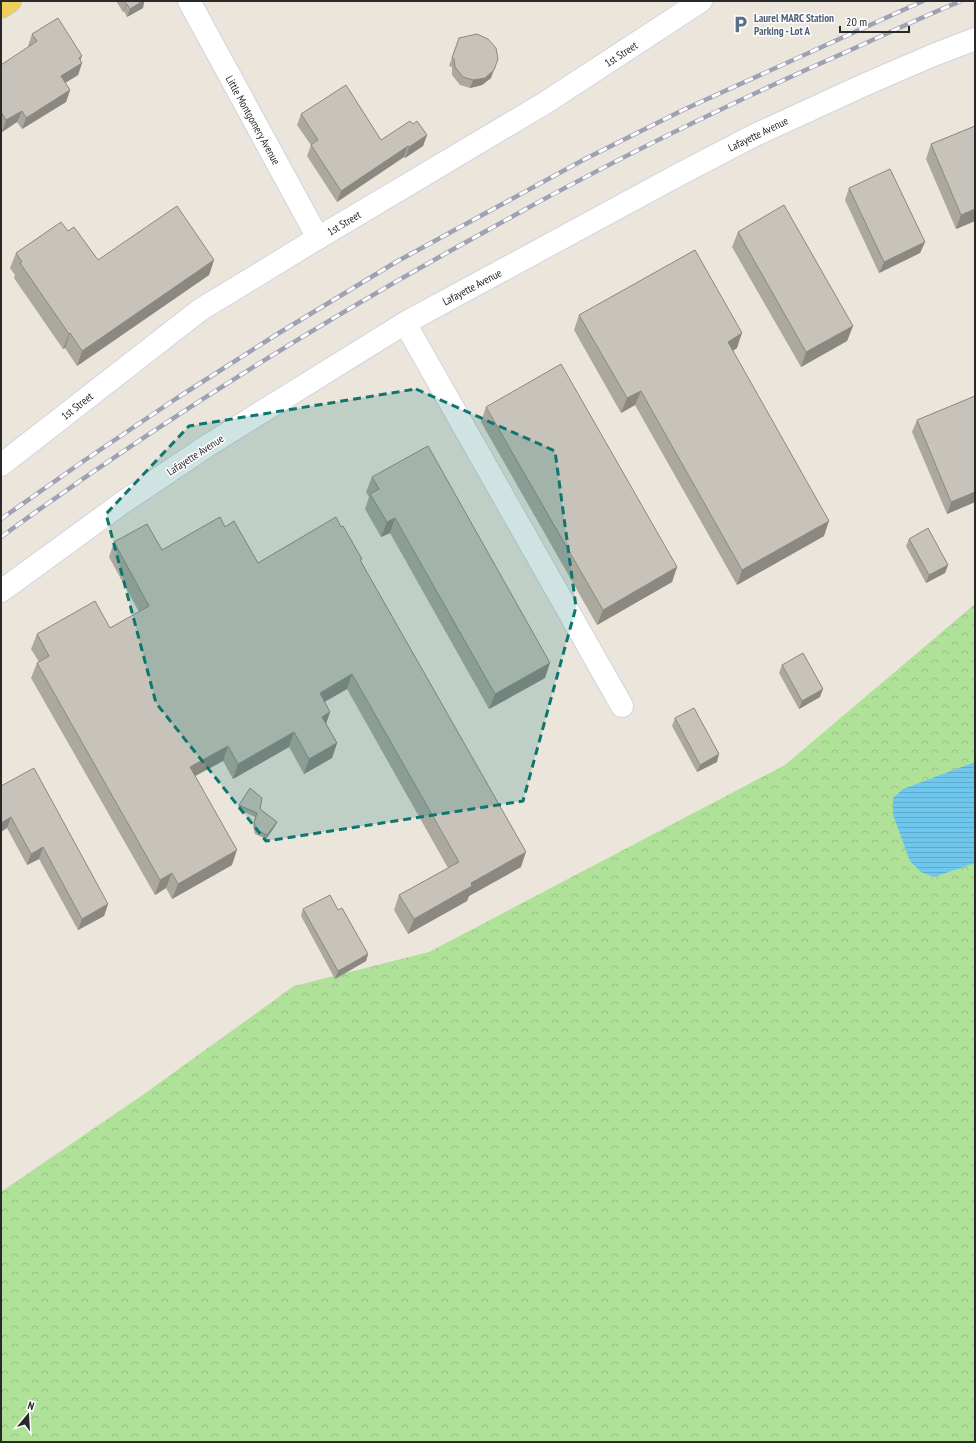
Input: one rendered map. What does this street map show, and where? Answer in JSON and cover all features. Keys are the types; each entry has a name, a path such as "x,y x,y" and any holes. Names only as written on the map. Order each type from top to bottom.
{"street":[{"name":"Little Montgomery Avenue","path":"189,1 318,238"},
{"name":"1st Street","path":"1,465 200,310 545,103 701,1"},
{"name":"Lafayette Avenue","path":"1,591 122,503 207,446 405,323 755,135 864,84 975,39"},
{"path":"405,323 622,706"}],"highlighted area":[{"path":"416,389 555,451 576,607 523,801 266,841 156,703 106,514 189,426"}],"green space":[{"path":"975,604 975,1442 1,1442 1,1192 144,1094 294,986 429,952 785,765"}],"water":[{"path":"975,762 975,863 934,877 921,872 910,861 893,815 893,798 903,789"}],"building":[{"path":"124,1 143,1 130,9"},
{"path":"58,18 82,56 79,58 82,63 61,76 70,90 26,118 22,111 6,120 1,112 1,65 37,41 32,34"},
{"path":"477,34 488,39 496,48 498,59 494,70 485,78 473,80 463,77 455,67 454,59 452,58 459,38"},
{"path":"346,85 381,140 410,121 413,124 417,121 427,135 341,191 311,145 318,140 301,114"},
{"path":"975,126 975,209 961,215 931,144"},
{"path":"890,169 925,242 884,262 849,188"},
{"path":"784,205 853,326 806,352 738,232"},
{"path":"177,206 214,260 82,351 20,263 22,262 16,253 61,222 68,231 74,227 98,260"},
{"path":"695,250 742,333 728,342 829,521 742,570 641,391 627,398 579,315"},
{"path":"561,364 677,567 603,610 486,407"},
{"path":"975,396 975,492 951,502 917,420"},
{"path":"428,446 550,663 495,694 395,518 387,522 370,494 379,489 372,477"},
{"path":"220,517 225,527 234,521 258,563 336,517 341,527 343,526 362,559 360,560 526,852 471,883 472,886 414,919 399,895 459,862 352,674 320,693 330,712 322,717 337,743 309,759 294,732 238,764 228,746 190,767 237,850 178,884 172,873 160,880 37,663 49,656 37,634 95,601 110,628 149,606 114,542 147,524 162,550"},
{"path":"928,528 948,565 929,575 909,539"},
{"path":"803,653 823,689 802,701 782,665"},
{"path":"694,708 719,754 700,765 675,718"},
{"path":"34,768 108,904 82,919 43,847 31,854 11,817 1,823 1,786"},
{"path":"250,788 262,798 260,809 277,822 267,835 257,830 254,823 257,813 239,805"},
{"path":"330,895 338,910 342,908 368,954 338,971 303,909"}],"railway":[{"path":"1,519 177,398 279,333 396,262 585,159 683,110 923,1"},
{"path":"1,537 119,454 179,414 301,338 425,265 533,205 669,134 808,69 961,1"}],"place":[{"name":"Laurel MARC Station Parking - Lot A","path":"741,24"}]}
